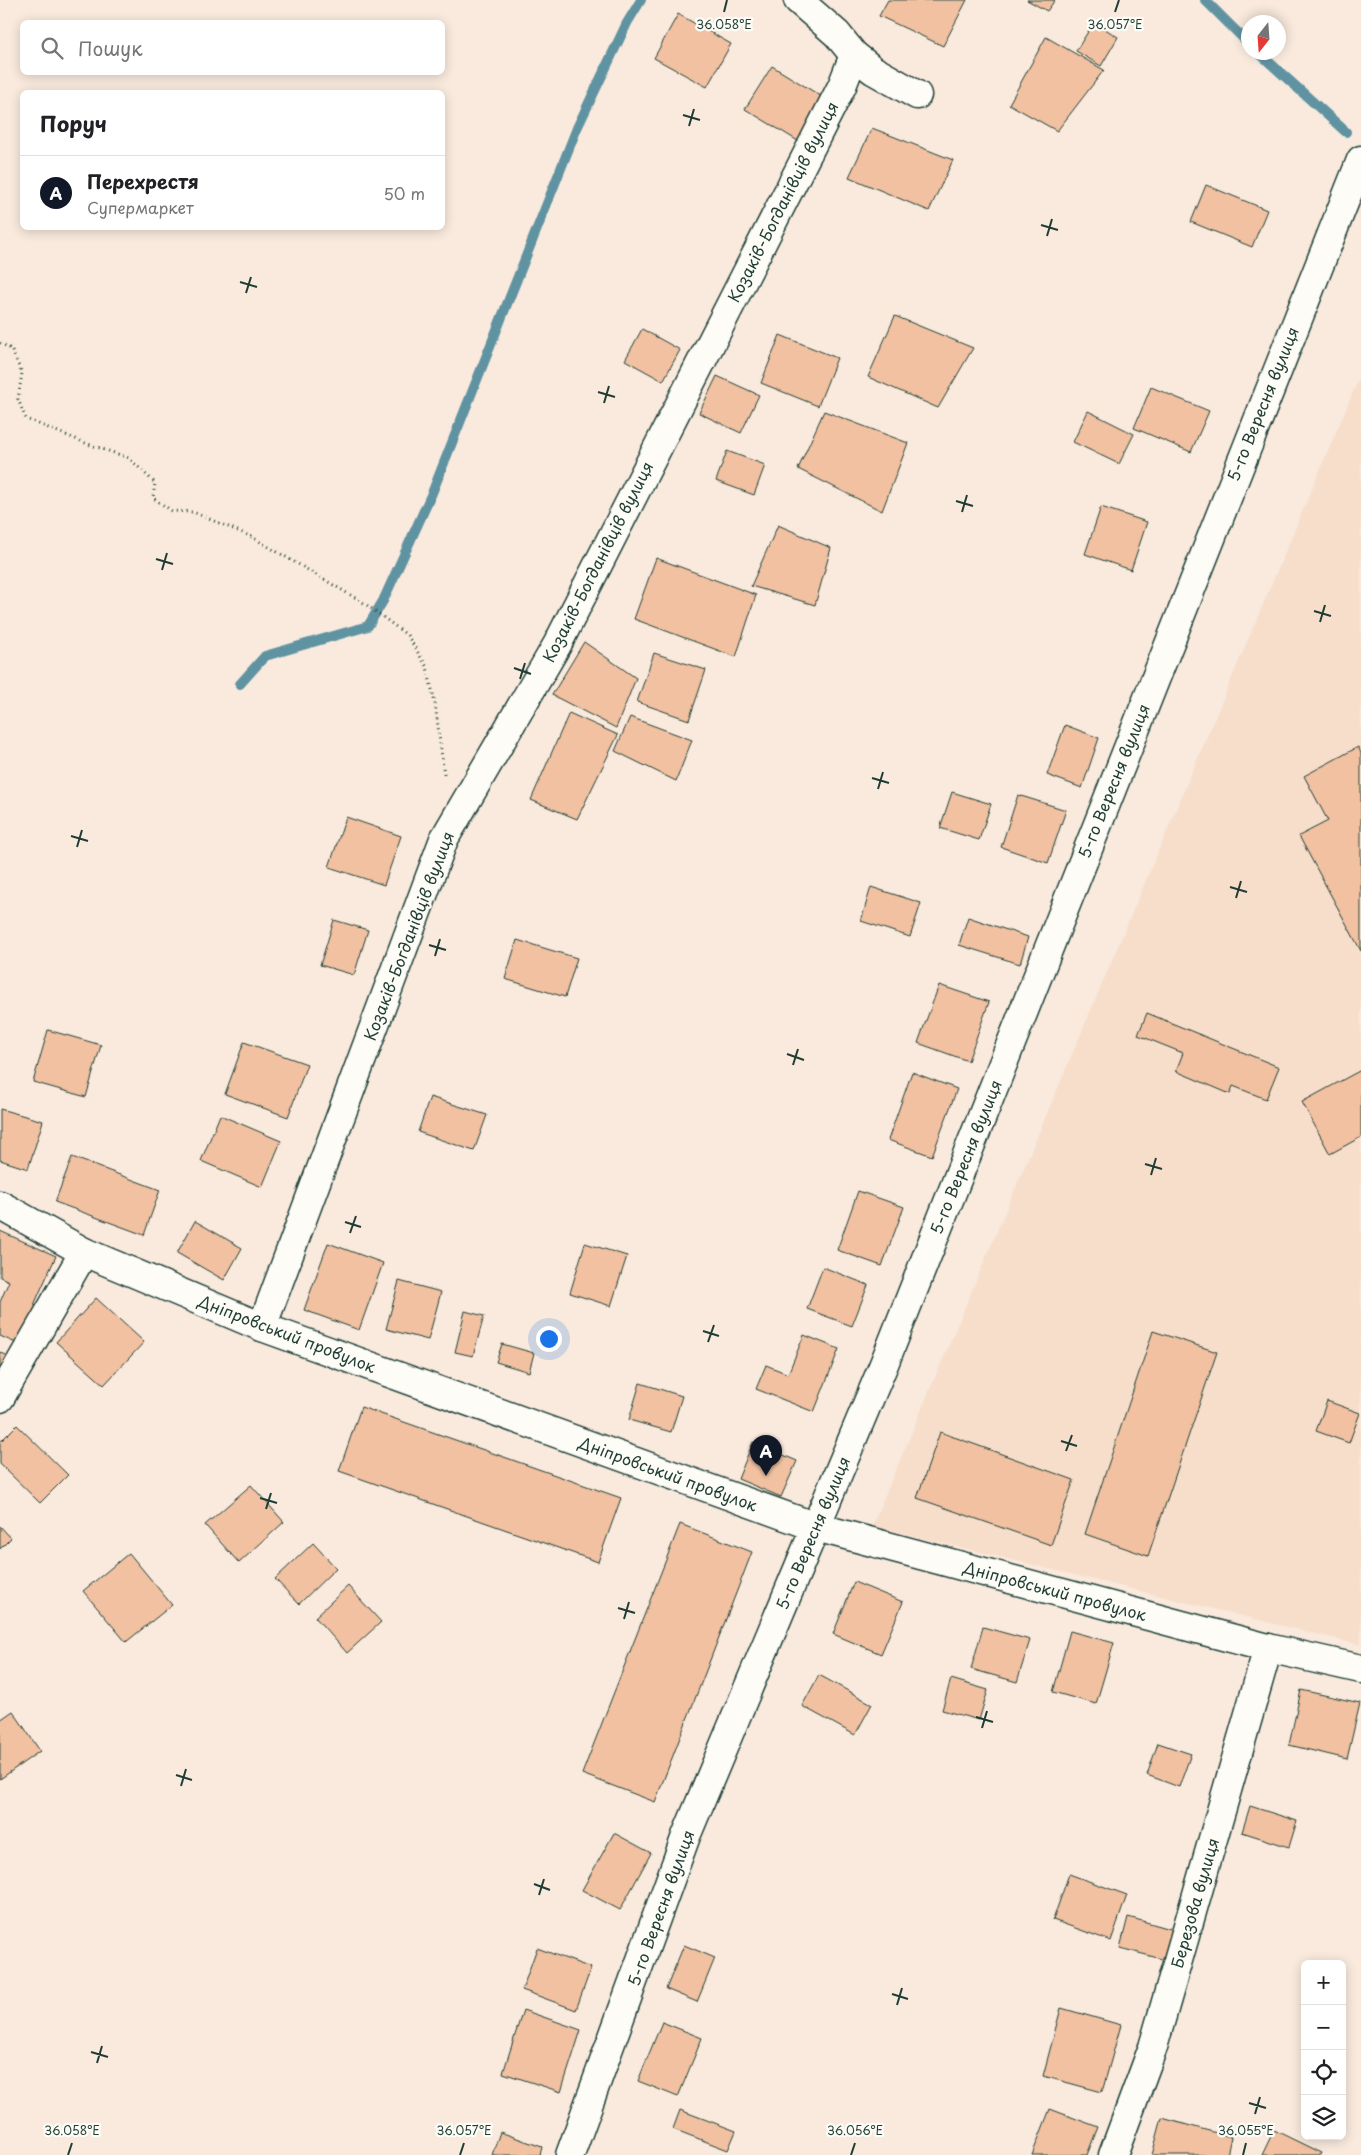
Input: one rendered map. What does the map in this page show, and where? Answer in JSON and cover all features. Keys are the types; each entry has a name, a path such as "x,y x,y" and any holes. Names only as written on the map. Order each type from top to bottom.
{"street":[{"path":"798,0 837,34 854,55 873,70 917,95"},
{"name":"Козаків-Богданівців вулиця","path":"262,1327 444,839 557,645 842,86 854,55"},
{"name":"5-го Вересня вулиця","path":"570,2155 686,1836 884,1364 1361,160"},
{"name":"Дніпровський провулок","path":"0,1204 84,1252 262,1327 816,1527 1268,1648 1361,1669"},
{"path":"0,1398 84,1252"},
{"name":"Березова вулиця","path":"1113,2155 1153,2047 1268,1648"}],"path":[{"path":"0,343 11,349 22,374 18,399 26,419 129,458 155,483 153,498 172,511 193,512 252,538 364,603 407,635 427,667 435,703 444,775"}],"shaded area":[{"path":"1361,373 1361,1645 872,1526"}],"building":[{"path":"888,0 967,0 943,46 879,16"},
{"path":"1027,0 1055,0 1047,11"},
{"path":"678,14 731,44 707,87 654,58"},
{"path":"1094,22 1118,37 1101,66 1076,51"},
{"path":"1046,37 1104,70 1057,131 1009,104"},
{"path":"772,66 824,98 798,141 745,109"},
{"path":"872,128 953,160 929,211 849,177"},
{"path":"1206,185 1267,210 1252,247 1191,222"},
{"path":"895,316 973,348 938,408 868,377"},
{"path":"642,329 680,350 663,381 625,360"},
{"path":"780,335 837,358 818,406 761,383"},
{"path":"717,376 759,395 741,433 699,413"},
{"path":"1151,387 1209,411 1191,452 1134,428"},
{"path":"824,411 908,443 882,511 798,469"},
{"path":"1088,411 1134,434 1119,464 1073,442"},
{"path":"727,451 765,465 754,495 716,481"},
{"path":"1101,507 1147,522 1131,570 1085,554"},
{"path":"778,525 831,548 815,605 751,586"},
{"path":"656,558 756,595 736,657 634,619"},
{"path":"584,642 636,678 616,728 552,695"},
{"path":"654,653 706,670 689,720 637,702"},
{"path":"569,713 618,735 577,819 531,800"},
{"path":"630,717 692,740 676,781 615,751"},
{"path":"1065,725 1099,738 1082,788 1047,775"},
{"path":"1358,747 1361,753 1361,951 1299,836 1328,821 1304,776"},
{"path":"952,792 991,804 979,840 940,828"},
{"path":"1018,795 1066,810 1048,863 1001,847"},
{"path":"346,817 401,836 384,885 329,867"},
{"path":"871,887 921,903 910,937 861,921"},
{"path":"968,917 1028,937 1020,964 959,945"},
{"path":"334,920 368,930 354,975 320,965"},
{"path":"517,940 577,958 565,997 505,979"},
{"path":"939,985 989,1002 968,1061 918,1043"},
{"path":"1147,1013 1279,1067 1266,1099 1233,1086 1230,1094 1176,1071 1183,1053 1138,1035"},
{"path":"48,1030 101,1045 86,1097 33,1082"},
{"path":"244,1042 307,1064 288,1117 225,1094"},
{"path":"1361,1070 1361,1137 1330,1154 1302,1102"},
{"path":"912,1072 957,1089 932,1156 888,1140"},
{"path":"430,1097 487,1115 474,1151 418,1132"},
{"path":"0,1109 43,1121 28,1169 0,1160"},
{"path":"220,1115 281,1141 262,1187 201,1161"},
{"path":"72,1157 160,1190 144,1235 55,1202"},
{"path":"858,1191 904,1207 882,1266 837,1250"},
{"path":"195,1221 242,1248 224,1280 177,1253"},
{"path":"0,1231 56,1256 34,1305 42,1308 25,1347 0,1336 0,1302 9,1281 0,1277"},
{"path":"328,1243 383,1263 359,1330 304,1310"},
{"path":"585,1243 627,1256 611,1306 570,1293"},
{"path":"823,1267 868,1285 852,1326 807,1309"},
{"path":"399,1281 441,1292 428,1340 386,1329"},
{"path":"96,1298 144,1342 104,1385 56,1342"},
{"path":"465,1311 484,1316 473,1356 455,1352"},
{"path":"1153,1331 1217,1352 1148,1556 1085,1534"},
{"path":"804,1335 839,1349 814,1412 756,1389 766,1365 788,1374"},
{"path":"502,1344 534,1353 529,1372 496,1362"},
{"path":"0,1352 14,1359 0,1388"},
{"path":"640,1383 682,1396 671,1432 629,1420"},
{"path":"1327,1401 1360,1413 1349,1443 1316,1431"},
{"path":"361,1407 621,1498 598,1562 339,1471"},
{"path":"17,1425 68,1475 40,1503 0,1464 0,1442"},
{"path":"940,1432 1074,1480 1051,1545 917,1498"},
{"path":"753,1442 797,1461 781,1497 738,1479"},
{"path":"251,1485 284,1522 239,1563 205,1525"},
{"path":"680,1524 752,1552 655,1802 582,1774"},
{"path":"0,1526 11,1538 0,1549"},
{"path":"313,1543 336,1568 299,1604 275,1579"},
{"path":"129,1553 172,1605 126,1642 83,1591"},
{"path":"854,1582 903,1602 881,1654 833,1634"},
{"path":"348,1586 381,1622 347,1653 315,1617"},
{"path":"983,1627 1030,1640 1017,1682 971,1669"},
{"path":"1070,1631 1114,1643 1096,1704 1053,1692"},
{"path":"819,1675 872,1704 855,1735 802,1706"},
{"path":"951,1679 988,1690 979,1720 942,1710"},
{"path":"1301,1690 1360,1703 1347,1759 1289,1745"},
{"path":"13,1711 40,1751 0,1779 0,1720"},
{"path":"1158,1743 1191,1754 1179,1787 1147,1775"},
{"path":"1250,1806 1297,1821 1289,1847 1242,1832"},
{"path":"614,1833 651,1853 620,1910 582,1890"},
{"path":"1069,1874 1127,1895 1111,1941 1053,1920"},
{"path":"1128,1917 1178,1931 1169,1961 1120,1948"},
{"path":"684,1945 715,1958 697,2002 666,1989"},
{"path":"537,1948 591,1968 576,2010 522,1990"},
{"path":"1061,2008 1121,2025 1102,2092 1043,2076"},
{"path":"523,2010 581,2030 561,2092 503,2073"},
{"path":"662,2022 702,2038 678,2097 638,2081"},
{"path":"1050,2109 1098,2127 1087,2155 1032,2155"},
{"path":"680,2110 736,2131 728,2150 673,2129"},
{"path":"1162,2118 1231,2137 1227,2155 1152,2155"},
{"path":"1274,2130 1321,2153 1320,2155 1262,2155"},
{"path":"500,2132 542,2147 540,2155 492,2155"}],"waterway":[{"path":"240,684 265,656 368,626 383,601 432,493 577,128 627,23 641,0"},
{"path":"1205,0 1241,36"},
{"path":"1267,60 1346,132"}],"place":[{"name":"Перехрестя","path":"766,1476"}]}
